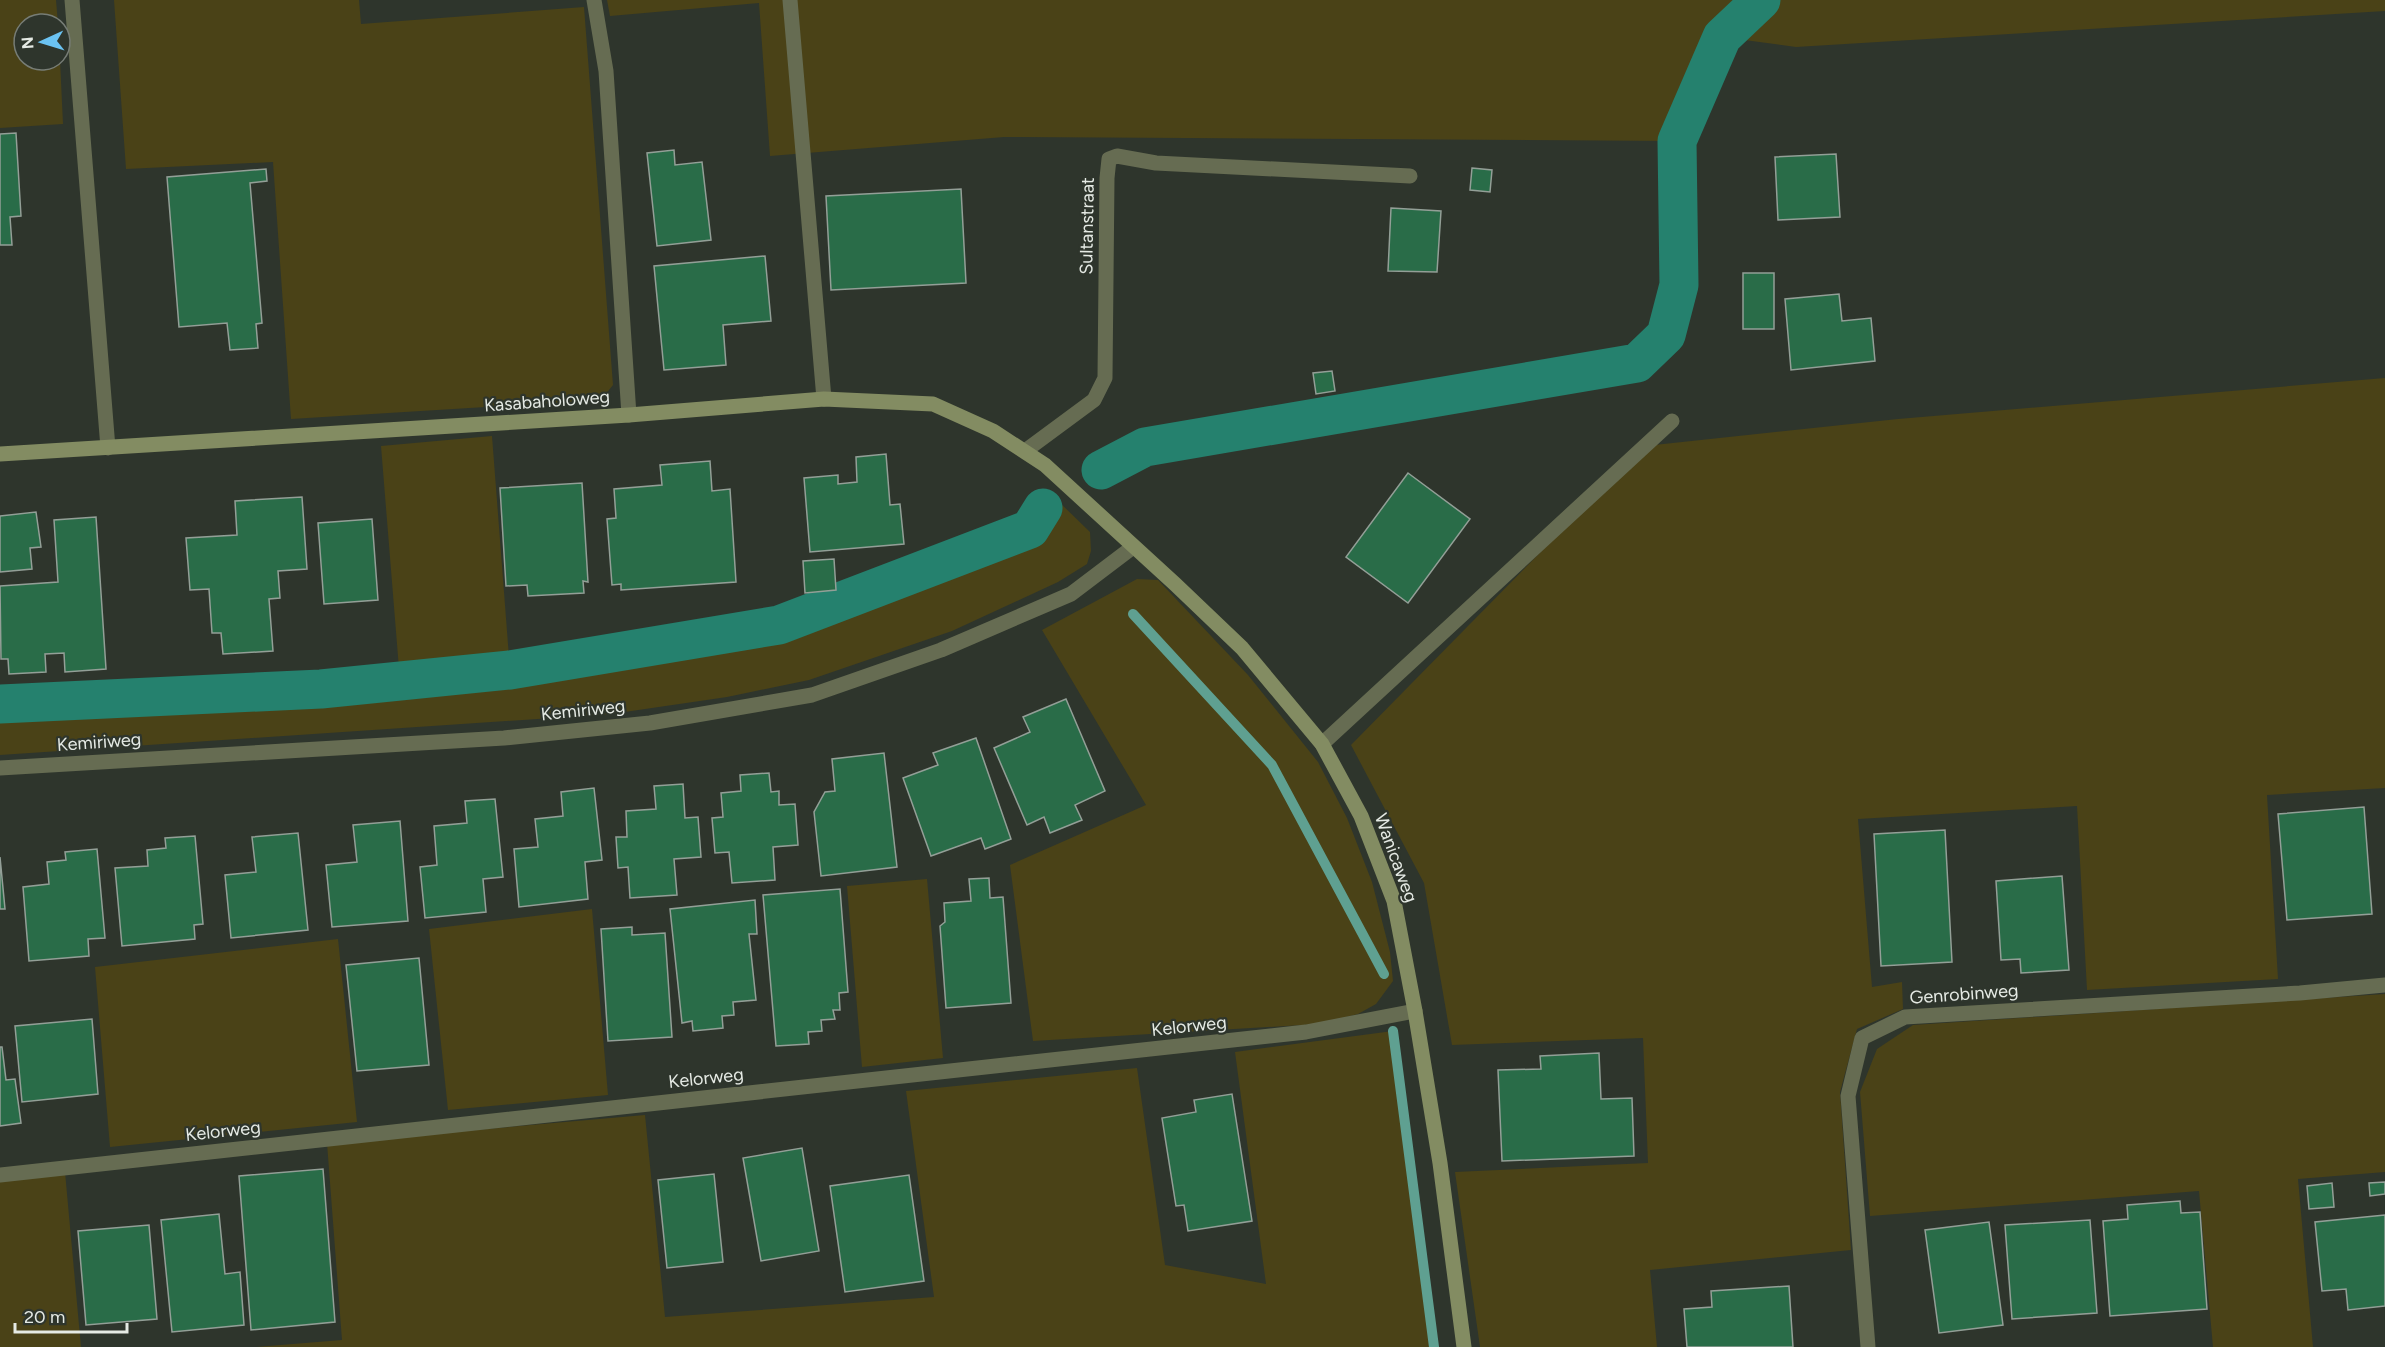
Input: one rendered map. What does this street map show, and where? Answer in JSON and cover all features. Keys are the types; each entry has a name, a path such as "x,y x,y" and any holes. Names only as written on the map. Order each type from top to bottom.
{"street":[{"path":"72,0 108,448"},
{"path":"594,0 606,71 629,415"},
{"path":"790,0 824,399"},
{"name":"Sultanstraat","path":"1025,451 1095,400 1105,378 1109,159 1117,156 1156,163 1410,176"},
{"name":"Kasabaholoweg","path":"0,454 629,415 824,399 933,404 993,431 1045,465 1071,489"},
{"path":"1322,744 1672,421"},
{"name":"Wanicaweg","path":"1071,489 1242,648 1322,744 1361,816 1394,902 1440,1163 1464,1347"},
{"name":"Kemiriweg","path":"0,768 504,738 650,723 812,694 941,650 1071,594 1133,547"},
{"name":"Genrobinweg","path":"1868,1347 1848,1096 1862,1038 1905,1017 2300,993 2385,985"},
{"name":"Kelorweg","path":"0,1175 1306,1032 1415,1011"}],"shaded area":[{"path":"0,0 56,0 57,12 12,12 12,72 61,72 63,124 0,128"},
{"path":"114,0 359,0 361,24 584,7 613,385 601,400 291,419 273,162 126,169"},
{"path":"607,0 2385,0 2385,11 1796,47 1722,37 1677,141 1004,137 770,156 759,3 610,16"},
{"path":"2385,378 2385,788 2267,795 2278,979 2087,990 2077,806 1858,819 1872,987 1902,982 1903,1009 1857,1029 1840,1092 1851,1250 1650,1270 1657,1347 1480,1347 1455,1172 1648,1163 1643,1038 1452,1045 1424,883 1351,745 1645,446 1898,419"},
{"path":"492,436 510,670 779,625 1030,529 1043,508 1056,499 1090,532 1091,551 1087,564 1058,582 952,631 809,680 727,697 611,714 0,755 0,704 321,689 400,681 381,446"},
{"path":"1137,579 1158,580 1248,675 1318,762 1347,818 1372,882 1390,952 1393,981 1376,1004 1358,1014 1319,1024 1033,1041 1010,865 1146,805 1042,630"},
{"path":"927,879 943,1058 862,1067 847,886"},
{"path":"592,909 608,1095 448,1110 429,929"},
{"path":"338,939 357,1122 110,1147 95,967"},
{"path":"2385,994 2385,1172 2298,1179 2313,1347 2213,1347 2199,1191 1870,1216 1860,1092 1877,1049 1913,1025"},
{"path":"1393,1031 1434,1347 256,1347 342,1340 327,1143 645,1115 665,1317 934,1297 906,1091 1137,1068 1165,1265 1266,1284 1235,1052"},
{"path":"65,1172 81,1347 0,1347 0,1179"}],"building":[{"path":"16,133 21,216 10,217 12,245 0,245 0,134"},
{"path":"674,150 675,165 702,162 711,240 657,246 647,153"},
{"path":"1836,154 1840,217 1778,220 1775,157"},
{"path":"1472,168 1492,170 1490,192 1470,190"},
{"path":"266,169 267,181 250,183 262,323 256,324 258,348 230,350 227,323 179,327 167,177"},
{"path":"961,189 966,283 831,290 826,196"},
{"path":"1391,208 1441,211 1437,272 1388,271"},
{"path":"765,256 771,321 723,325 726,365 664,370 654,266"},
{"path":"1743,273 1774,273 1774,329 1743,329"},
{"path":"1839,294 1842,321 1871,318 1875,361 1791,370 1785,299"},
{"path":"1332,371 1335,391 1316,394 1313,373"},
{"path":"886,454 890,505 900,504 904,544 810,552 804,478 838,475 838,484 857,482 856,457"},
{"path":"710,461 712,491 730,489 736,582 621,590 621,584 612,585 607,519 616,518 614,489 662,485 660,465"},
{"path":"1408,473 1470,519 1408,603 1346,557"},
{"path":"582,483 588,582 583,581 584,593 528,596 527,585 506,586 500,488"},
{"path":"302,497 307,569 278,571 280,598 269,599 273,651 223,654 221,633 212,633 209,589 190,590 186,538 237,535 235,501"},
{"path":"36,512 41,547 30,548 32,569 0,572 0,516"},
{"path":"96,517 106,669 65,672 64,653 45,654 46,672 9,674 8,659 1,659 0,586 58,582 54,520"},
{"path":"372,519 378,600 324,604 318,523"},
{"path":"834,559 836,590 805,593 803,561"},
{"path":"1066,699 1105,791 1075,805 1082,820 1050,833 1044,817 1027,825 994,748 1030,732 1023,717"},
{"path":"976,738 1011,839 985,849 981,838 931,856 903,778 938,765 933,753"},
{"path":"884,753 897,867 821,876 814,812 825,792 835,791 832,759"},
{"path":"769,773 771,792 779,791 779,805 795,804 798,845 773,847 775,880 732,883 729,852 715,853 712,818 723,817 721,793 741,791 740,775"},
{"path":"683,784 685,818 698,817 701,857 674,859 677,895 630,898 628,867 618,868 616,837 627,837 626,811 656,809 654,786"},
{"path":"594,788 602,860 585,862 588,899 519,907 514,849 538,847 535,819 563,816 561,792"},
{"path":"495,799 503,877 483,879 486,912 425,918 420,867 437,865 434,826 467,823 465,801"},
{"path":"2364,807 2372,914 2287,920 2278,814"},
{"path":"400,821 408,921 332,927 326,865 357,862 353,825"},
{"path":"1945,830 1952,962 1881,966 1874,834"},
{"path":"298,833 308,930 231,938 225,875 256,872 252,837"},
{"path":"195,836 203,924 194,925 195,939 122,946 115,868 148,866 147,850 166,848 165,838"},
{"path":"97,849 105,938 88,939 89,956 29,961 23,887 49,884 47,862 66,860 65,852"},
{"path":"0,857 5,909 0,909"},
{"path":"2062,876 2069,970 2021,973 2020,959 2001,960 1996,881"},
{"path":"989,878 990,898 1003,897 1011,1003 946,1008 940,926 945,922 944,903 971,901 969,879"},
{"path":"840,889 848,992 839,993 840,1010 833,1010 835,1019 821,1020 822,1031 808,1032 809,1044 776,1046 763,895"},
{"path":"755,900 757,934 749,934 756,1000 733,1002 734,1015 722,1016 723,1028 693,1031 692,1021 682,1023 670,909"},
{"path":"632,927 632,935 665,933 672,1037 608,1041 601,929"},
{"path":"419,958 429,1065 357,1071 346,965"},
{"path":"92,1019 98,1094 22,1102 15,1026"},
{"path":"0,1047 2,1047 6,1080 15,1079 21,1123 0,1126"},
{"path":"1599,1053 1601,1099 1632,1098 1634,1156 1502,1161 1498,1070 1541,1069 1540,1056"},
{"path":"1232,1094 1252,1221 1188,1231 1184,1205 1176,1206 1162,1118 1196,1112 1194,1100"},
{"path":"802,1148 819,1251 761,1261 743,1158"},
{"path":"323,1169 335,1322 251,1330 239,1176"},
{"path":"714,1174 723,1262 667,1268 658,1180"},
{"path":"909,1175 924,1281 845,1292 830,1186"},
{"path":"2385,1182 2385,1194 2370,1196 2369,1183"},
{"path":"2332,1183 2334,1207 2309,1209 2307,1186"},
{"path":"2180,1201 2181,1213 2200,1212 2207,1309 2110,1316 2103,1221 2128,1219 2127,1205"},
{"path":"219,1214 225,1274 240,1272 244,1325 172,1332 161,1220"},
{"path":"2385,1215 2385,1306 2348,1310 2346,1289 2322,1291 2315,1222"},
{"path":"2090,1220 2097,1313 2012,1319 2005,1225"},
{"path":"1989,1222 2003,1325 1939,1333 1925,1230"},
{"path":"149,1225 157,1319 86,1325 78,1231"},
{"path":"1789,1286 1793,1347 1687,1347 1684,1309 1712,1307 1711,1291"}],"waterway":[{"path":"1101,470 1145,447 1637,363 1666,335 1679,285 1677,141 1722,37 1761,0"},
{"path":"0,704 321,689 510,670 779,625 1030,529 1043,508"},
{"path":"1133,614 1272,765 1384,974"},
{"path":"1393,1031 1434,1347"}]}
